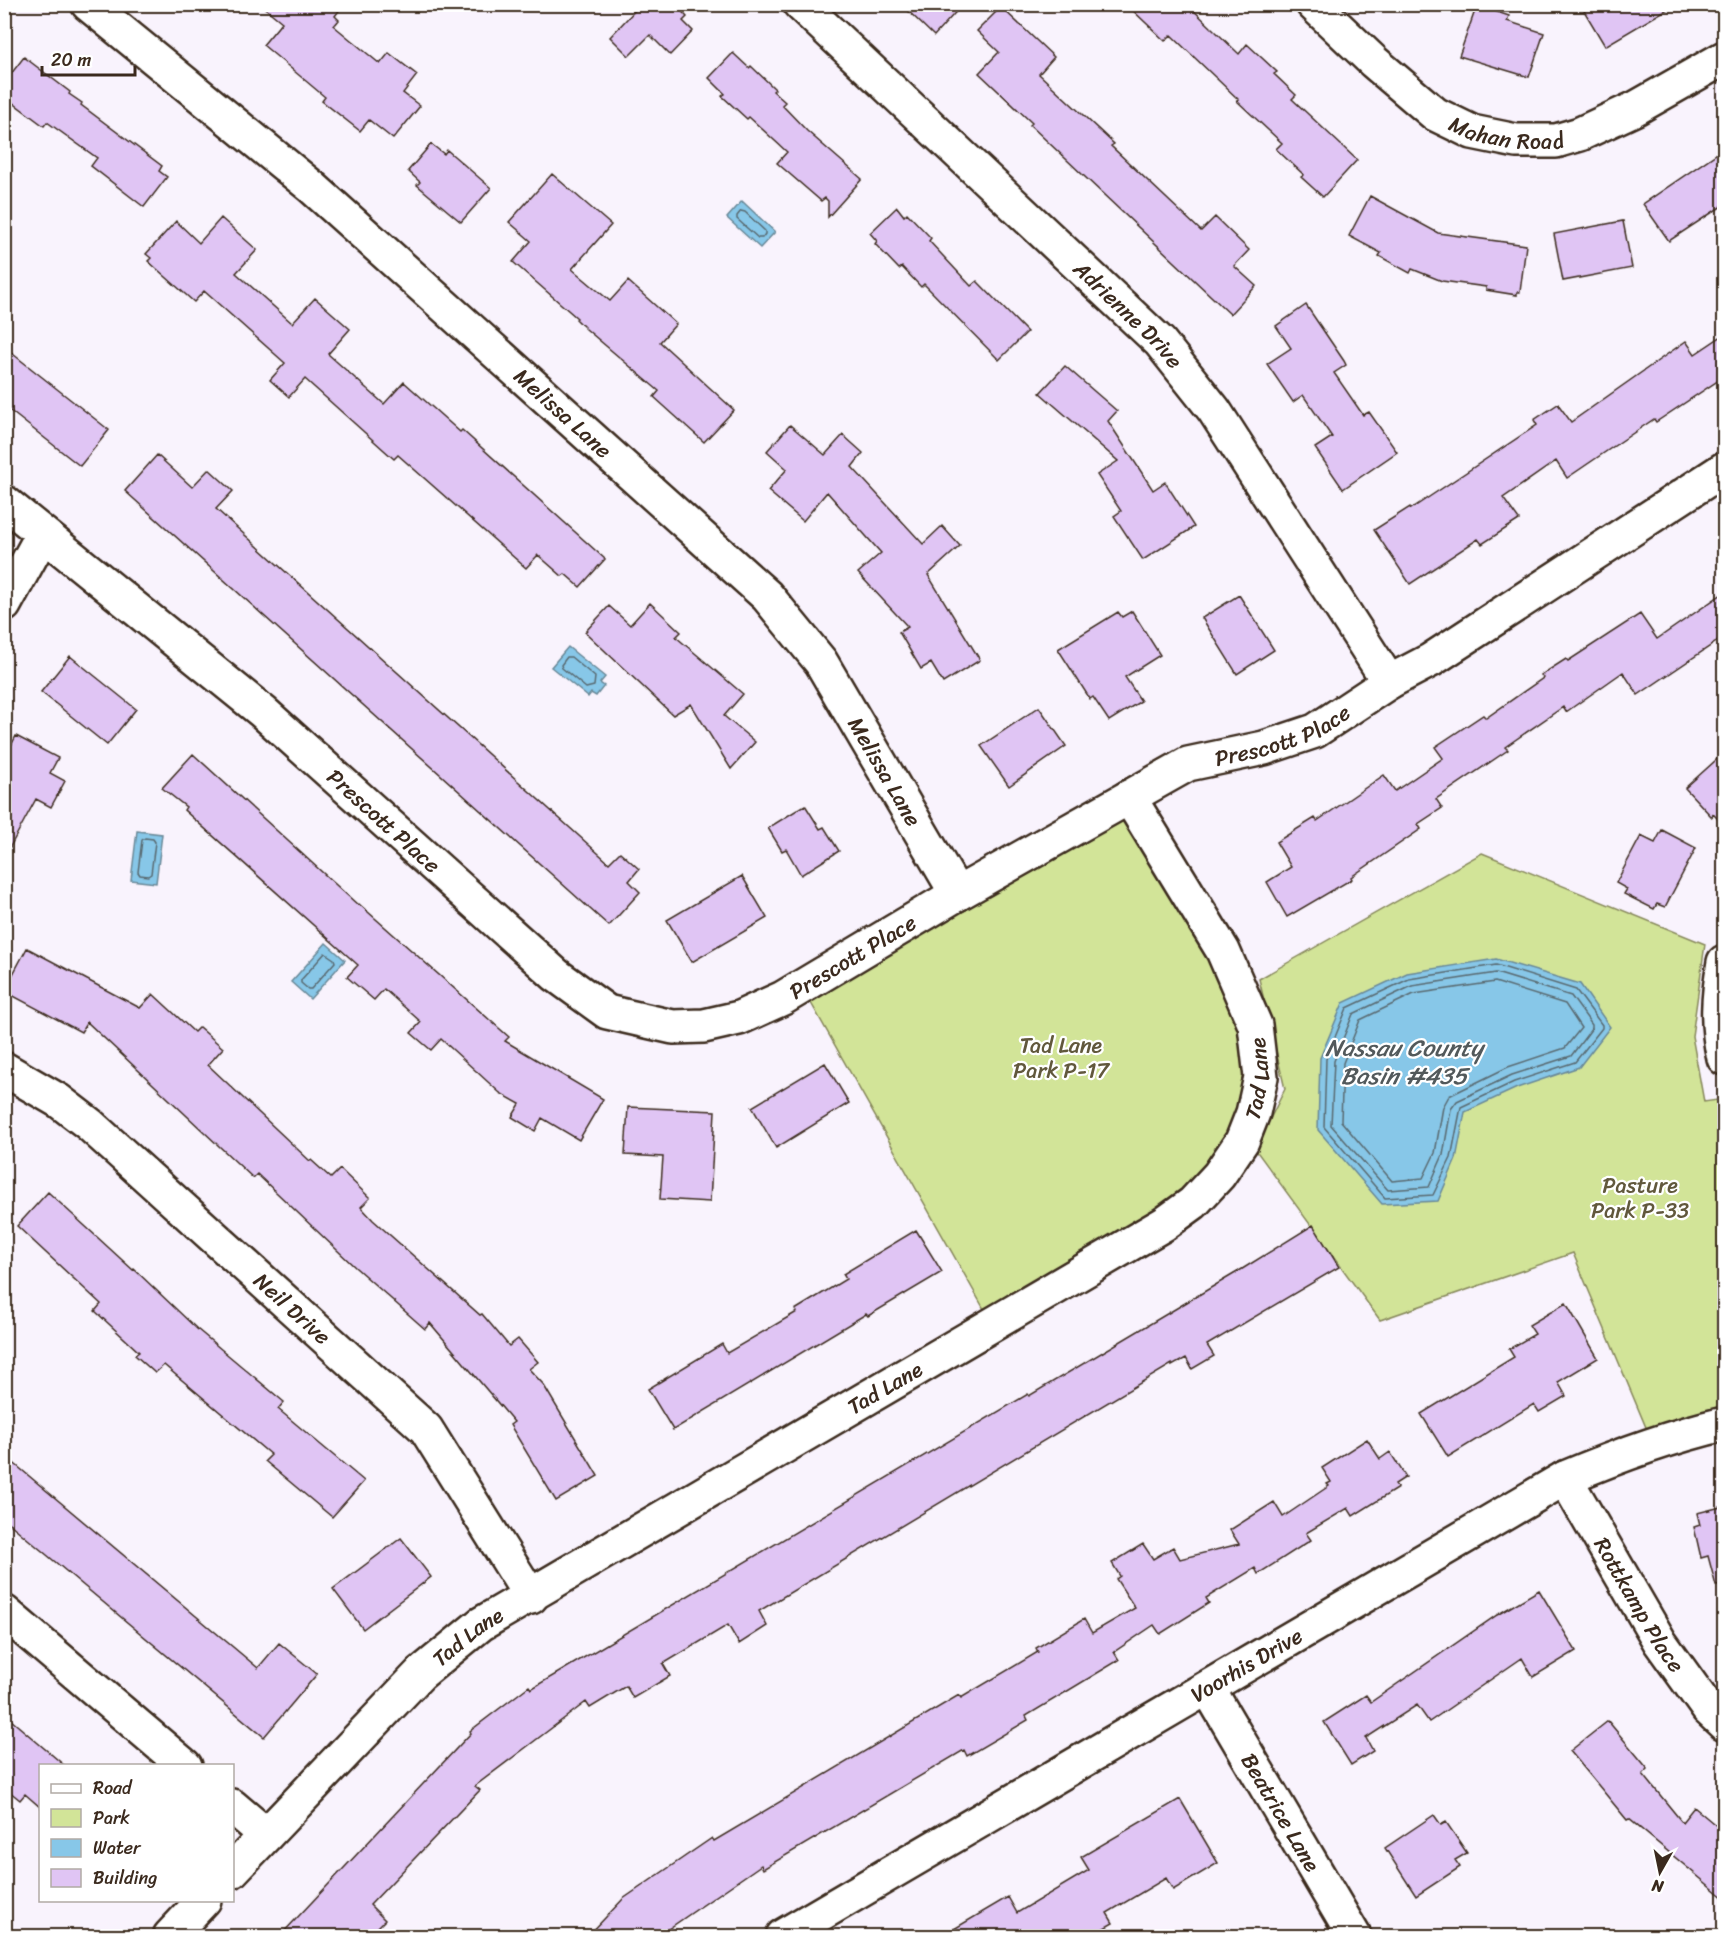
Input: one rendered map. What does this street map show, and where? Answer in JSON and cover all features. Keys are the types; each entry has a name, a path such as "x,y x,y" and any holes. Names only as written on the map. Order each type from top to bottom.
{"street":[{"name":"Melissa Lane","path":"88,4 312,187 767,596 821,662 957,894"},
{"name":"Adrienne Drive","path":"800,4 1160,342 1214,410 1389,682"},
{"name":"Mahan Road","path":"1314,4 1374,62 1435,114 1472,132 1516,141 1556,141 1580,134 1636,108 1725,58"},
{"name":"Prescott Place","path":"4,502 263,711 556,975 608,1012 674,1028 704,1026 739,1018 783,999 957,894 1188,764 1264,748 1315,730 1389,682 1431,660 1725,469"},
{"path":"4,605 43,534"},
{"name":"Tad Lane","path":"234,1869 420,1674 481,1624 531,1597 1164,1224 1193,1203 1219,1175 1242,1141 1253,1113 1261,1077 1255,1025 1223,951 1129,797"},
{"path":"1725,962 1718,995 1720,1042 1725,1058"},
{"name":"Neil Drive","path":"4,1069 59,1101 89,1124 426,1429 531,1597"},
{"name":"Voorhis Drive","path":"783,1936 1565,1478 1682,1434 1725,1424"},
{"name":"Rottkamp Place","path":"1565,1478 1660,1642 1707,1709 1725,1724"},
{"path":"4,1612 183,1764"},
{"name":"Beatrice Lane","path":"1208,1688 1354,1936"},
{"path":"234,1808 266,1835"},
{"path":"170,1936 202,1902"}],"green space":[{"name":"Tad Lane Park P-17","path":"1129,797 1223,951 1261,1077 1219,1175 993,1325 802,987"},
{"name":"Pasture Park P-33","path":"1482,853 1705,944 1692,1036 1704,1102 1724,1099 1724,1425 1653,1444 1573,1253 1380,1320 1255,1149 1285,1089 1259,979"}],"water":[{"path":"742,201 775,232 760,248 727,218"},
{"path":"568,647 605,677 600,683 604,686 596,696 591,693 588,697 551,667"},
{"path":"137,831 162,834 156,883 131,880"},
{"path":"326,943 345,960 310,999 291,982"},
{"name":"Nassau County Basin #435","path":"1496,959 1580,984 1610,1027 1579,1067 1517,1088 1465,1112 1456,1159 1438,1201 1382,1204 1318,1130 1320,1058 1343,1003 1407,973"}],"building":[{"path":"260,4 344,4 335,16 339,20 334,26 380,64 389,53 417,75 403,93 420,106 393,139 369,120 360,131 322,101 325,97 263,45 282,22"},
{"path":"641,4 675,4 687,17 683,21 693,31 670,55 650,35 629,56 610,37"},
{"path":"901,4 963,4 934,36"},
{"path":"1126,4 1187,4 1239,54 1247,44 1277,72 1274,74 1296,95 1292,99 1357,160 1323,197 1301,177 1304,175 1276,149 1282,143 1237,101 1239,100 1171,35 1165,41"},
{"path":"1580,4 1676,4 1605,46"},
{"path":"1477,5 1509,16 1507,21 1544,33 1529,77 1459,56"},
{"path":"1001,7 1054,57 1039,74 1114,144 1111,146 1201,231 1215,217 1249,250 1234,266 1256,286 1230,314 1030,125 1032,123 979,73 999,52 977,31"},
{"path":"733,53 749,68 751,66 775,89 773,91 785,102 782,105 807,131 862,179 828,217 828,201 825,198 821,201 777,163 787,152 722,96 725,94 709,78"},
{"path":"24,57 70,92 69,94 82,103 81,105 162,166 159,171 167,177 144,207 91,166 97,158 47,122 44,126 4,96 4,83"},
{"path":"431,144 444,154 447,150 491,188 461,222 417,185 420,182 408,171"},
{"path":"1725,148 1725,204 1669,241 1643,204"},
{"path":"552,174 611,225 572,269 610,301 628,281 676,324 660,342 734,410 704,442 654,397 659,391 586,329 577,318 513,262 531,241 509,222"},
{"path":"1370,196 1438,233 1526,245 1520,292 1517,292 1517,295 1486,290 1486,287 1442,281 1412,269 1410,273 1379,256 1381,253 1349,236"},
{"path":"897,207 904,216 907,213 931,238 929,241 971,286 977,281 1027,332 999,360 924,284 921,287 902,267 899,269 875,244 877,241 870,233"},
{"path":"221,218 257,250 236,273 292,323 315,298 350,329 328,354 384,404 404,382 460,432 462,430 605,559 580,587 565,574 562,576 538,555 526,568 398,455 394,459 305,379 289,397 270,380 285,363 204,291 194,302 148,261 151,258 146,254 176,221 199,243"},
{"path":"1623,221 1632,268 1563,281 1554,234"},
{"path":"1306,305 1346,365 1334,373 1363,415 1369,412 1397,452 1343,489 1315,448 1332,437 1303,395 1293,402 1267,364 1291,348 1276,326"},
{"path":"1725,334 1725,376 1656,422 1654,419 1567,478 1556,461 1503,498 1519,520 1482,544 1478,539 1410,584 1374,530 1410,507 1411,509 1537,425 1534,420 1558,404 1571,422 1686,341 1695,354"},
{"path":"4,347 109,430 80,466 4,406"},
{"path":"1065,366 1117,411 1108,421 1153,490 1165,482 1194,527 1143,560 1114,516 1121,511 1097,475 1118,461 1040,393"},
{"path":"790,425 825,455 843,435 863,453 852,467 923,544 942,526 960,546 928,575 980,660 943,683 931,663 921,669 899,632 908,627 858,573 881,553 827,492 803,521 768,491 787,469 767,451"},
{"path":"157,455 192,487 209,469 233,491 216,509 609,863 620,852 639,869 629,881 640,892 609,926 125,491"},
{"path":"1725,592 1725,636 1638,695 1623,672 1566,712 1563,707 1505,747 1508,750 1436,799 1442,808 1418,824 1421,829 1351,877 1352,879 1287,917 1267,882 1291,867 1276,842 1315,818 1317,821 1384,775 1395,791 1443,758 1435,747 1483,715 1486,718 1543,678 1541,675 1566,659 1568,661 1640,614 1657,639"},
{"path":"1239,595 1274,650 1237,674 1202,618"},
{"path":"650,603 681,632 676,637 743,694 724,716 755,742 731,769 691,704 673,715 585,632 609,606 630,625"},
{"path":"1132,611 1160,655 1125,677 1141,701 1109,721 1093,697 1090,699 1058,649 1118,612 1122,617"},
{"path":"70,656 136,709 107,745 41,692"},
{"path":"1039,707 1066,746 1009,786 981,746"},
{"path":"16,736 58,758 50,773 65,781 51,807 36,799 4,858 4,759"},
{"path":"1725,752 1725,826 1713,814 1712,817 1685,788"},
{"path":"193,754 358,905 509,1037 505,1041 603,1099 579,1140 542,1118 535,1131 512,1117 520,1104 500,1093 441,1039 431,1050 411,1033 421,1022 384,989 374,1000 347,977 358,965 184,810 186,807 162,788"},
{"path":"805,805 820,829 824,827 839,851 801,875 786,849 782,851 768,828"},
{"path":"1662,830 1696,848 1665,907 1657,904 1654,909 1624,894 1627,889 1616,883 1641,836 1655,843"},
{"path":"742,876 767,918 692,962 667,920"},
{"path":"27,948 140,1008 153,994 194,1032 199,1027 223,1048 208,1065 331,1178 340,1169 370,1198 361,1207 373,1220 480,1315 482,1314 509,1346 518,1339 538,1362 529,1369 543,1384 598,1476 556,1501 510,1425 514,1422 430,1323 425,1329 356,1268 257,1174 253,1178 87,1022 81,1032 4,991"},
{"path":"825,1063 849,1103 776,1148 752,1107"},
{"path":"628,1107 715,1111 710,1202 660,1199 663,1157 625,1155"},
{"path":"48,1192 197,1329 284,1402 278,1409 364,1481 332,1517 265,1461 271,1455 164,1365 155,1373 135,1355 139,1352 95,1311 101,1304 17,1226"},
{"path":"1313,1225 1339,1267 1207,1345 1214,1356 1192,1369 1186,1358 1172,1366 1172,1364 759,1611 767,1626 739,1644 728,1625 663,1664 670,1676 633,1698 626,1686 590,1708 586,1702 475,1786 480,1790 370,1905 385,1920 369,1936 280,1936 471,1733 470,1731 529,1686 531,1689 1028,1394 1029,1396"},
{"path":"916,1230 942,1272 868,1316 866,1314 673,1430 648,1389 722,1344 727,1353 797,1312 795,1310 846,1279 843,1274"},
{"path":"1566,1303 1598,1358 1558,1382 1566,1396 1539,1412 1534,1404 1448,1457 1421,1414 1514,1357 1509,1349 1535,1334 1529,1325"},
{"path":"1367,1439 1380,1459 1390,1452 1406,1477 1395,1484 1398,1488 1353,1516 1348,1508 1306,1533 1311,1540 1258,1574 1255,1568 1206,1598 1209,1603 1160,1634 1154,1625 1114,1652 1119,1660 1026,1716 1028,1720 967,1756 964,1750 763,1869 761,1865 658,1936 588,1936 623,1899 712,1838 714,1841 959,1695 961,1698 1038,1652 1036,1648 1084,1619 1092,1633 1135,1608 1116,1579 1120,1576 1112,1563 1143,1544 1153,1559 1173,1547 1180,1559 1239,1544 1230,1530 1274,1502 1283,1517 1329,1486 1327,1484 1331,1482 1322,1468"},
{"path":"4,1455 258,1668 279,1643 317,1674 264,1737 4,1519"},
{"path":"1725,1506 1725,1585 1716,1586 1708,1556 1701,1558 1694,1527 1700,1525 1697,1513"},
{"path":"401,1538 431,1577 363,1629 333,1589"},
{"path":"1539,1590 1576,1651 1533,1677 1522,1658 1429,1722 1417,1705 1366,1738 1373,1751 1351,1765 1324,1722 1366,1695 1371,1702 1497,1615"},
{"path":"4,1714 63,1764 39,1764 39,1806 25,1794 20,1800 4,1787"},
{"path":"1608,1721 1648,1769 1643,1774 1682,1822 1694,1807 1725,1833 1725,1899 1629,1819 1627,1820 1570,1751"},
{"path":"1180,1799 1218,1863 1173,1890 1166,1878 1107,1913 1113,1923 1090,1936 942,1936 1008,1897 1017,1913 1089,1870 1081,1857"},
{"path":"1434,1815 1441,1825 1446,1822 1467,1853 1455,1860 1460,1867 1416,1896 1385,1848"}]}
